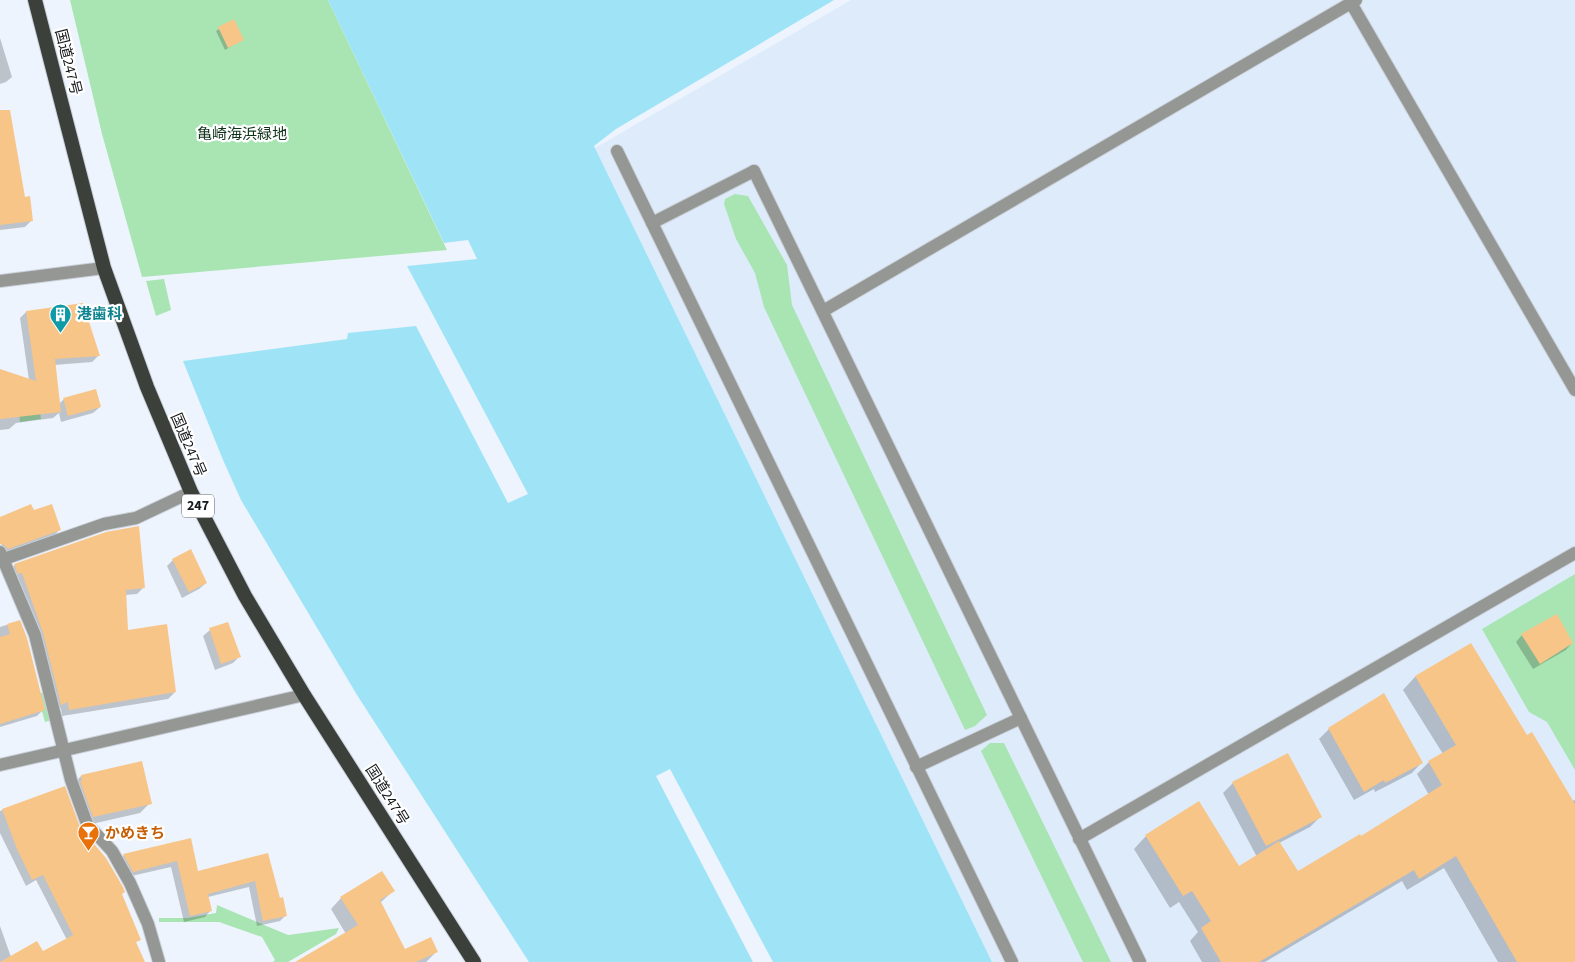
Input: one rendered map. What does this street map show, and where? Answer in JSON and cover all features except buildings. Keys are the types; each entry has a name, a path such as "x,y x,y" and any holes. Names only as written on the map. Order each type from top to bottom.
{"highway":[{"name":"国道247号","path":"35,0 104,268 147,387 191,492 245,596 304,695 474,962"}],"street":[{"path":"823,311 1354,2 1575,390"},
{"path":"617,150 1012,962"},
{"path":"652,223 754,171 1140,962"},
{"path":"0,281 104,268"},
{"path":"159,962 148,924 130,884 112,851 87,824 71,780 35,635 2,556 104,524 136,518 191,492"},
{"path":"1079,839 1575,553"},
{"path":"0,765 304,695"},
{"path":"916,767 1021,718"}],"shaded area":[{"path":"851,0 1575,0 1575,962 992,962 595,148"}],"green space":[{"name":"亀崎海浜緑地","path":"70,0 328,0 447,250 142,277 102,134"},
{"path":"735,194 748,196 787,265 792,305 987,715 975,726 965,730 764,307 755,273 736,239 724,204 725,199"},
{"path":"164,279 171,310 156,316 146,281"},
{"path":"37,389 41,419 20,422 19,410"},
{"path":"1575,574 1575,770 1547,722 1529,712 1482,629"},
{"path":"45,692 52,720 45,722 37,694"},
{"path":"990,743 1004,743 1111,962 1083,962 981,751"},
{"path":"217,905 288,935 339,928 336,934 288,962 273,962 275,960 262,937 219,922 159,922 159,918 187,918 216,913"}],"water":[{"path":"328,0 834,0 616,129 594,146 992,962 773,962 670,769 656,776 753,962 529,962 357,695 241,500 183,361 347,339 348,333 416,326 508,503 528,494 407,266 477,259 468,240 444,243"}],"place":[{"name":"港歯科","path":"61,333"},
{"name":"かめきち","path":"89,852"}]}
